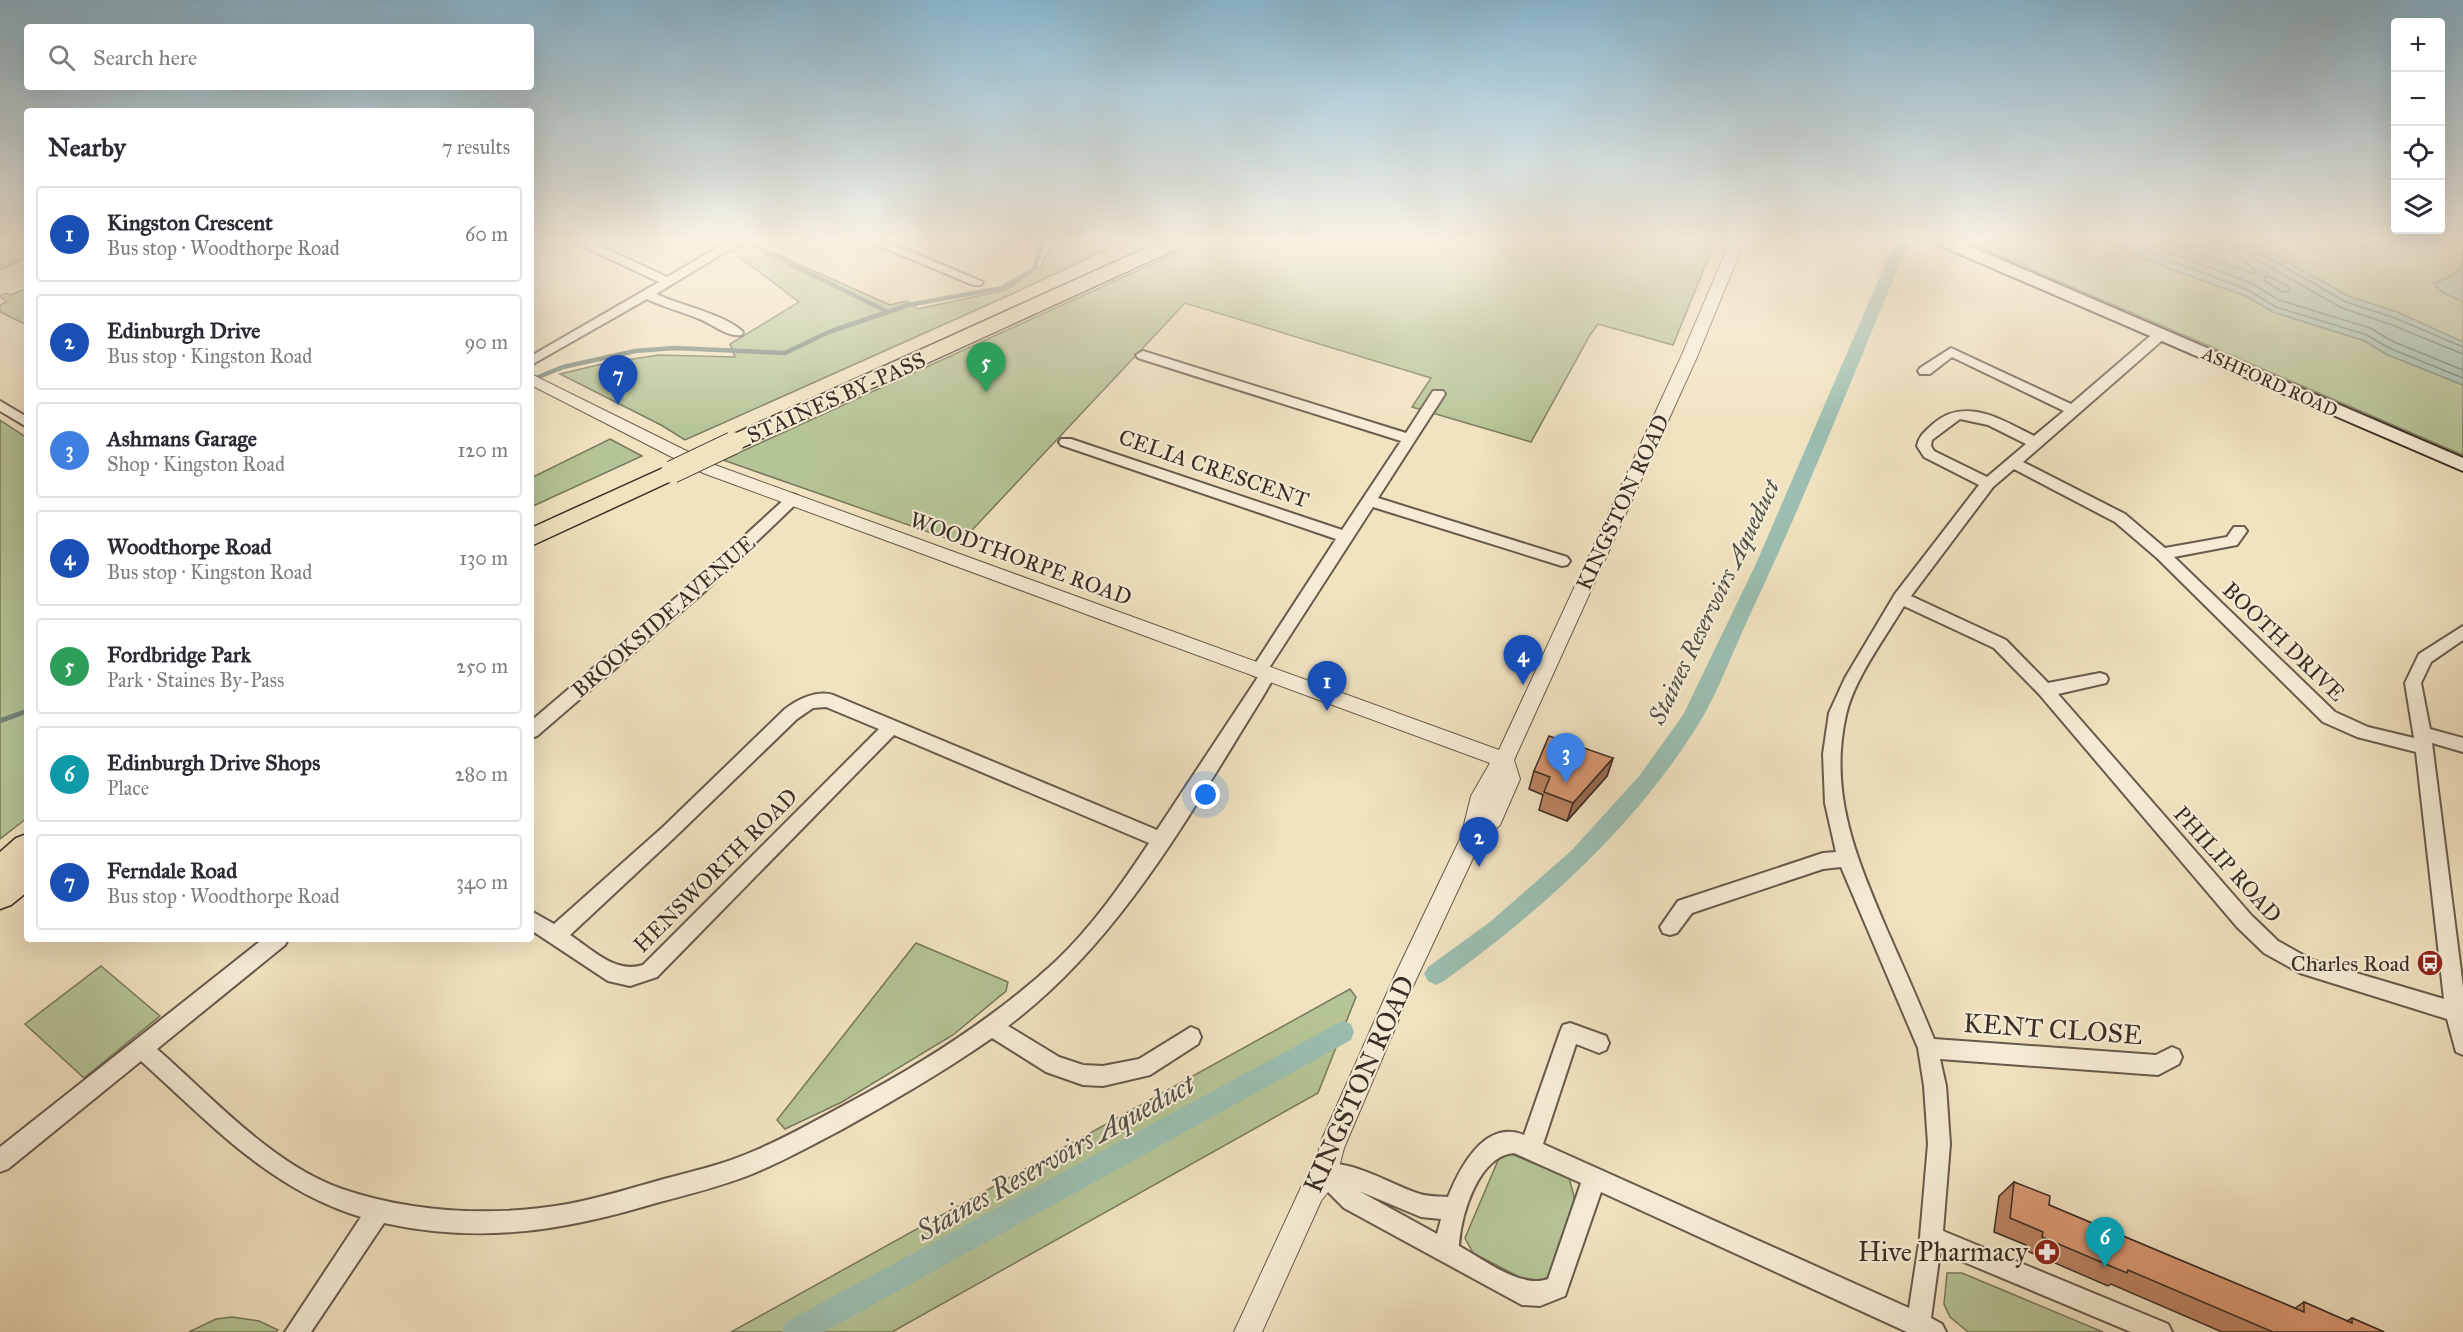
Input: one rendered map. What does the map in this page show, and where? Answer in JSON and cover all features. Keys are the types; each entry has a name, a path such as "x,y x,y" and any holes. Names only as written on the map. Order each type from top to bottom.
{"highway":[{"name":"STAINES BY-PASS","path":"534,520 666,466 1012,304"},
{"name":"STAINES BY-PASS","path":"725,439 1034,304"},
{"name":"STAINES BY-PASS","path":"534,536 666,466"},
{"path":"0,870 24,850"},
{"path":"0,897 24,876"}],"main road":[{"name":"ASHFORD ROAD","path":"2091,304 2463,465"}],"street":[{"path":"534,359 629,304"},
{"path":"668,304 702,315 737,332"},
{"name":"KINGSTON ROAD","path":"1248,1332 1312,1192 1326,1174 1331,1148 1403,983 1472,837 1492,819 1510,779 1504,760 1711,304"},
{"path":"1447,1250 1447,1232 1472,1170 1498,1144 1515,1142 1926,1328 1939,1144 1935,1086 1928,1048 1847,858 1834,803 1832,754 1838,713 1851,682 1901,598 1988,484 2161,334"},
{"path":"1925,371 1956,348 2074,411"},
{"path":"1143,355 1410,439"},
{"name":"WOODTHORPE ROAD","path":"534,380 709,469 1504,760"},
{"path":"142,1049 243,1139 292,1176 320,1191 379,1210 407,1216 463,1221 533,1220 606,1207 708,1178 776,1152 951,1057 992,1027 1064,966 1087,942 1130,887 1161,840 1346,537 1438,394"},
{"path":"0,405 24,421"},
{"path":"1988,484 1929,454 1924,446 1925,439 1952,416 1962,415 1984,418 2034,442"},
{"name":"CELIA CRESCENT","path":"1066,442 1346,537"},
{"name":"BOOTH DRIVE","path":"2014,463 2120,518 2162,554 2329,717 2348,728 2375,737 2463,745"},
{"name":"BROOKSIDE AVENUE","path":"534,728 698,588 793,499"},
{"path":"1370,501 1562,561"},
{"path":"2162,554 2232,540 2239,531"},
{"name":"PHILIP ROAD","path":"1901,598 2000,644 2045,690 2244,921 2271,947 2307,967 2456,1012"},
{"path":"2463,632 2426,658 2413,683 2457,971 2456,1012 2463,1045"},
{"path":"2045,690 2100,679"},
{"path":"556,935 802,705 827,700 1161,840"},
{"name":"HENSWORTH ROAD","path":"534,921 609,972 621,977 633,978 650,970 891,728"},
{"path":"1670,927 1685,908 1823,861 1847,858"},
{"path":"0,1161 274,942"},
{"path":"992,1027 1053,1065 1083,1076 1103,1076 1143,1068 1191,1037"},
{"path":"1530,1149 1570,1032 1599,1043"},
{"name":"KENT CLOSE","path":"1928,1048 2158,1065 2172,1057"},
{"path":"1326,1174 1364,1181 1421,1206 1456,1209"},
{"path":"1326,1174 1352,1200 1522,1293 1540,1294 1557,1288 1594,1179"},
{"path":"297,1332 379,1210"},
{"path":"1932,1237 2160,1332"}],"green space":[{"path":"24,304 24,324 0,312 0,305"},
{"path":"795,304 911,304 918,309 940,304 989,304 685,440 661,425 560,374 606,363 659,355 735,357 730,344"},
{"path":"1064,304 1184,304 960,543 723,460"},
{"path":"1189,304 1690,304 1673,345 1598,324 1531,442 1412,407 1431,378"},
{"path":"2112,304 2260,304 2274,312 2365,341 2386,354 2463,385 2463,455"},
{"path":"2373,304 2463,304 2463,342 2397,312"},
{"path":"0,420 24,436 24,820 0,839"},
{"path":"610,439 642,456 534,506 534,477"},
{"path":"916,943 1008,982 1006,991 953,1035 842,1102 785,1129 777,1120"},
{"path":"101,966 160,1016 84,1078 25,1024"},
{"path":"1350,989 1356,997 1318,1093 892,1332 731,1332"},
{"path":"1509,1153 1569,1178 1574,1196 1573,1210 1553,1275 1543,1285 1531,1283 1473,1253 1465,1238 1499,1158"},
{"path":"1947,1273 1962,1273 2103,1332 1968,1332 1950,1317 1944,1304"},
{"path":"232,1317 259,1321 278,1330 276,1332 189,1332 216,1319"}],"water":[{"path":"2260,304 2373,304 2397,312 2463,342 2463,385 2386,354 2365,341 2273,312"}],"building":[{"path":"1549,736 1613,758 1573,803 1544,792 1550,777 1534,771"},
{"path":"2014,1182 2050,1196 2049,1205 2304,1312 2304,1302 2352,1323 2352,1318 2384,1332 2273,1332 2128,1270 2127,1273 2042,1237 2043,1232 2010,1218"}],"waterway":[{"path":"872,304 888,312"},
{"path":"888,312 913,304"},
{"name":"Staines Reservoirs Aqueduct","path":"1436,974 1498,929 1580,857 1647,781 1691,719 1764,566 1876,304"},
{"path":"534,379 563,367 635,351 674,348 785,353 829,332 888,312"},
{"path":"0,721 24,712"},
{"name":"Staines Reservoirs Aqueduct","path":"796,1332 1342,1032"}],"place":[{"name":"Fordbridge Park","path":"986,392"},
{"name":"Ferndale Road","path":"618,405"},
{"name":"Woodthorpe Road","path":"1523,685"},
{"name":"Kingston Crescent","path":"1327,711"},
{"name":"Ashmans Garage","path":"1566,783"},
{"name":"Edinburgh Drive","path":"1479,867"},
{"name":"Charles Road","path":"2430,963"},
{"name":"Hive Pharmacy","path":"2047,1252"},
{"name":"Edinburgh Drive Shops","path":"2105,1267"}]}
